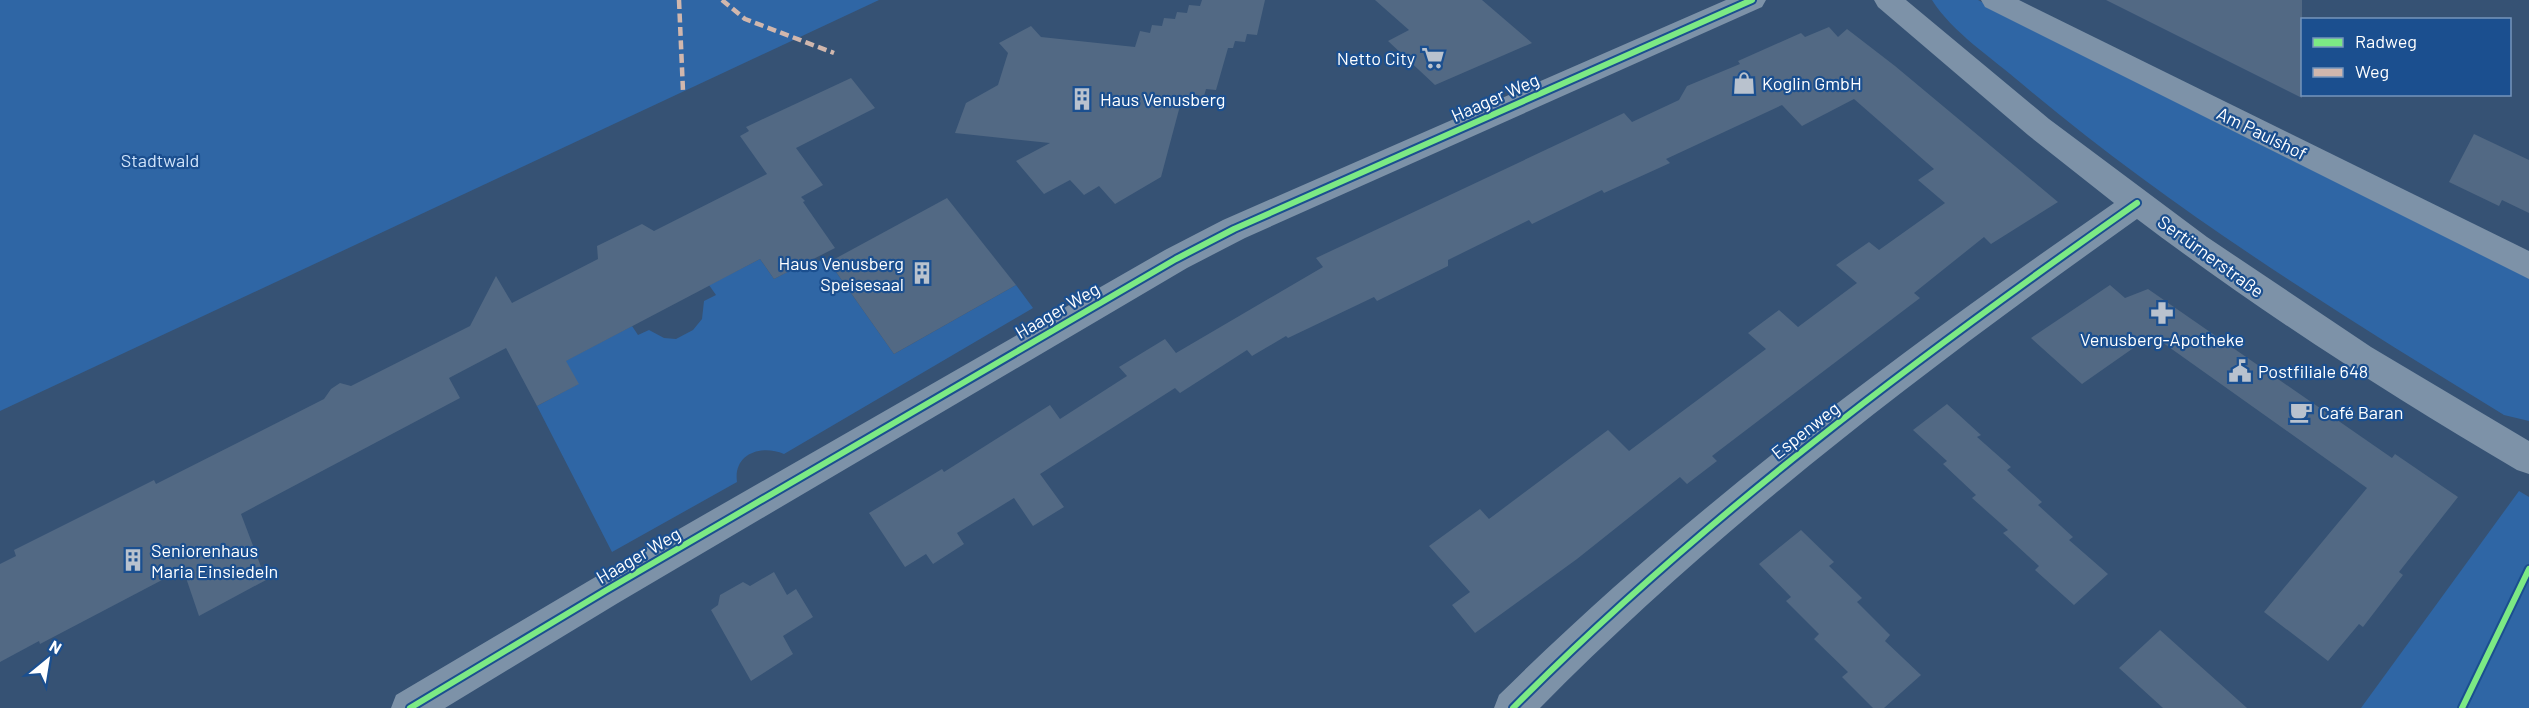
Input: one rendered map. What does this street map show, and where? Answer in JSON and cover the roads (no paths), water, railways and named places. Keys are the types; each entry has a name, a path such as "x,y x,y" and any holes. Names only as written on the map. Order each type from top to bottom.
{"street":[{"name":"Haager Weg","path":"410,708 606,591 1176,259 1234,229 1752,0"},
{"name":"Sertürnerstraße","path":"1888,0 2051,138 2252,286 2371,366 2529,459"},
{"name":"Am Paulshof","path":"1995,0 2529,266"},
{"name":"Espenweg","path":"1513,708 1602,618 1790,460 2033,276 2137,203"}],"place":[{"name":"Netto City","path":"1433,58"},
{"name":"Koglin GmbH","path":"1744,83"},
{"name":"Haus Venusberg","path":"1082,99"},
{"name":"Haus Venusberg Speisesaal","path":"922,273"},
{"name":"Venusberg-Apotheke","path":"2162,313"},
{"name":"Postfiliale 648","path":"2240,371"},
{"name":"Café Baran","path":"2301,412"},
{"name":"Seniorenhaus Maria Einsiedeln","path":"133,560"}],"park label":[{"name":"Stadtwald","path":"160,160"}]}
